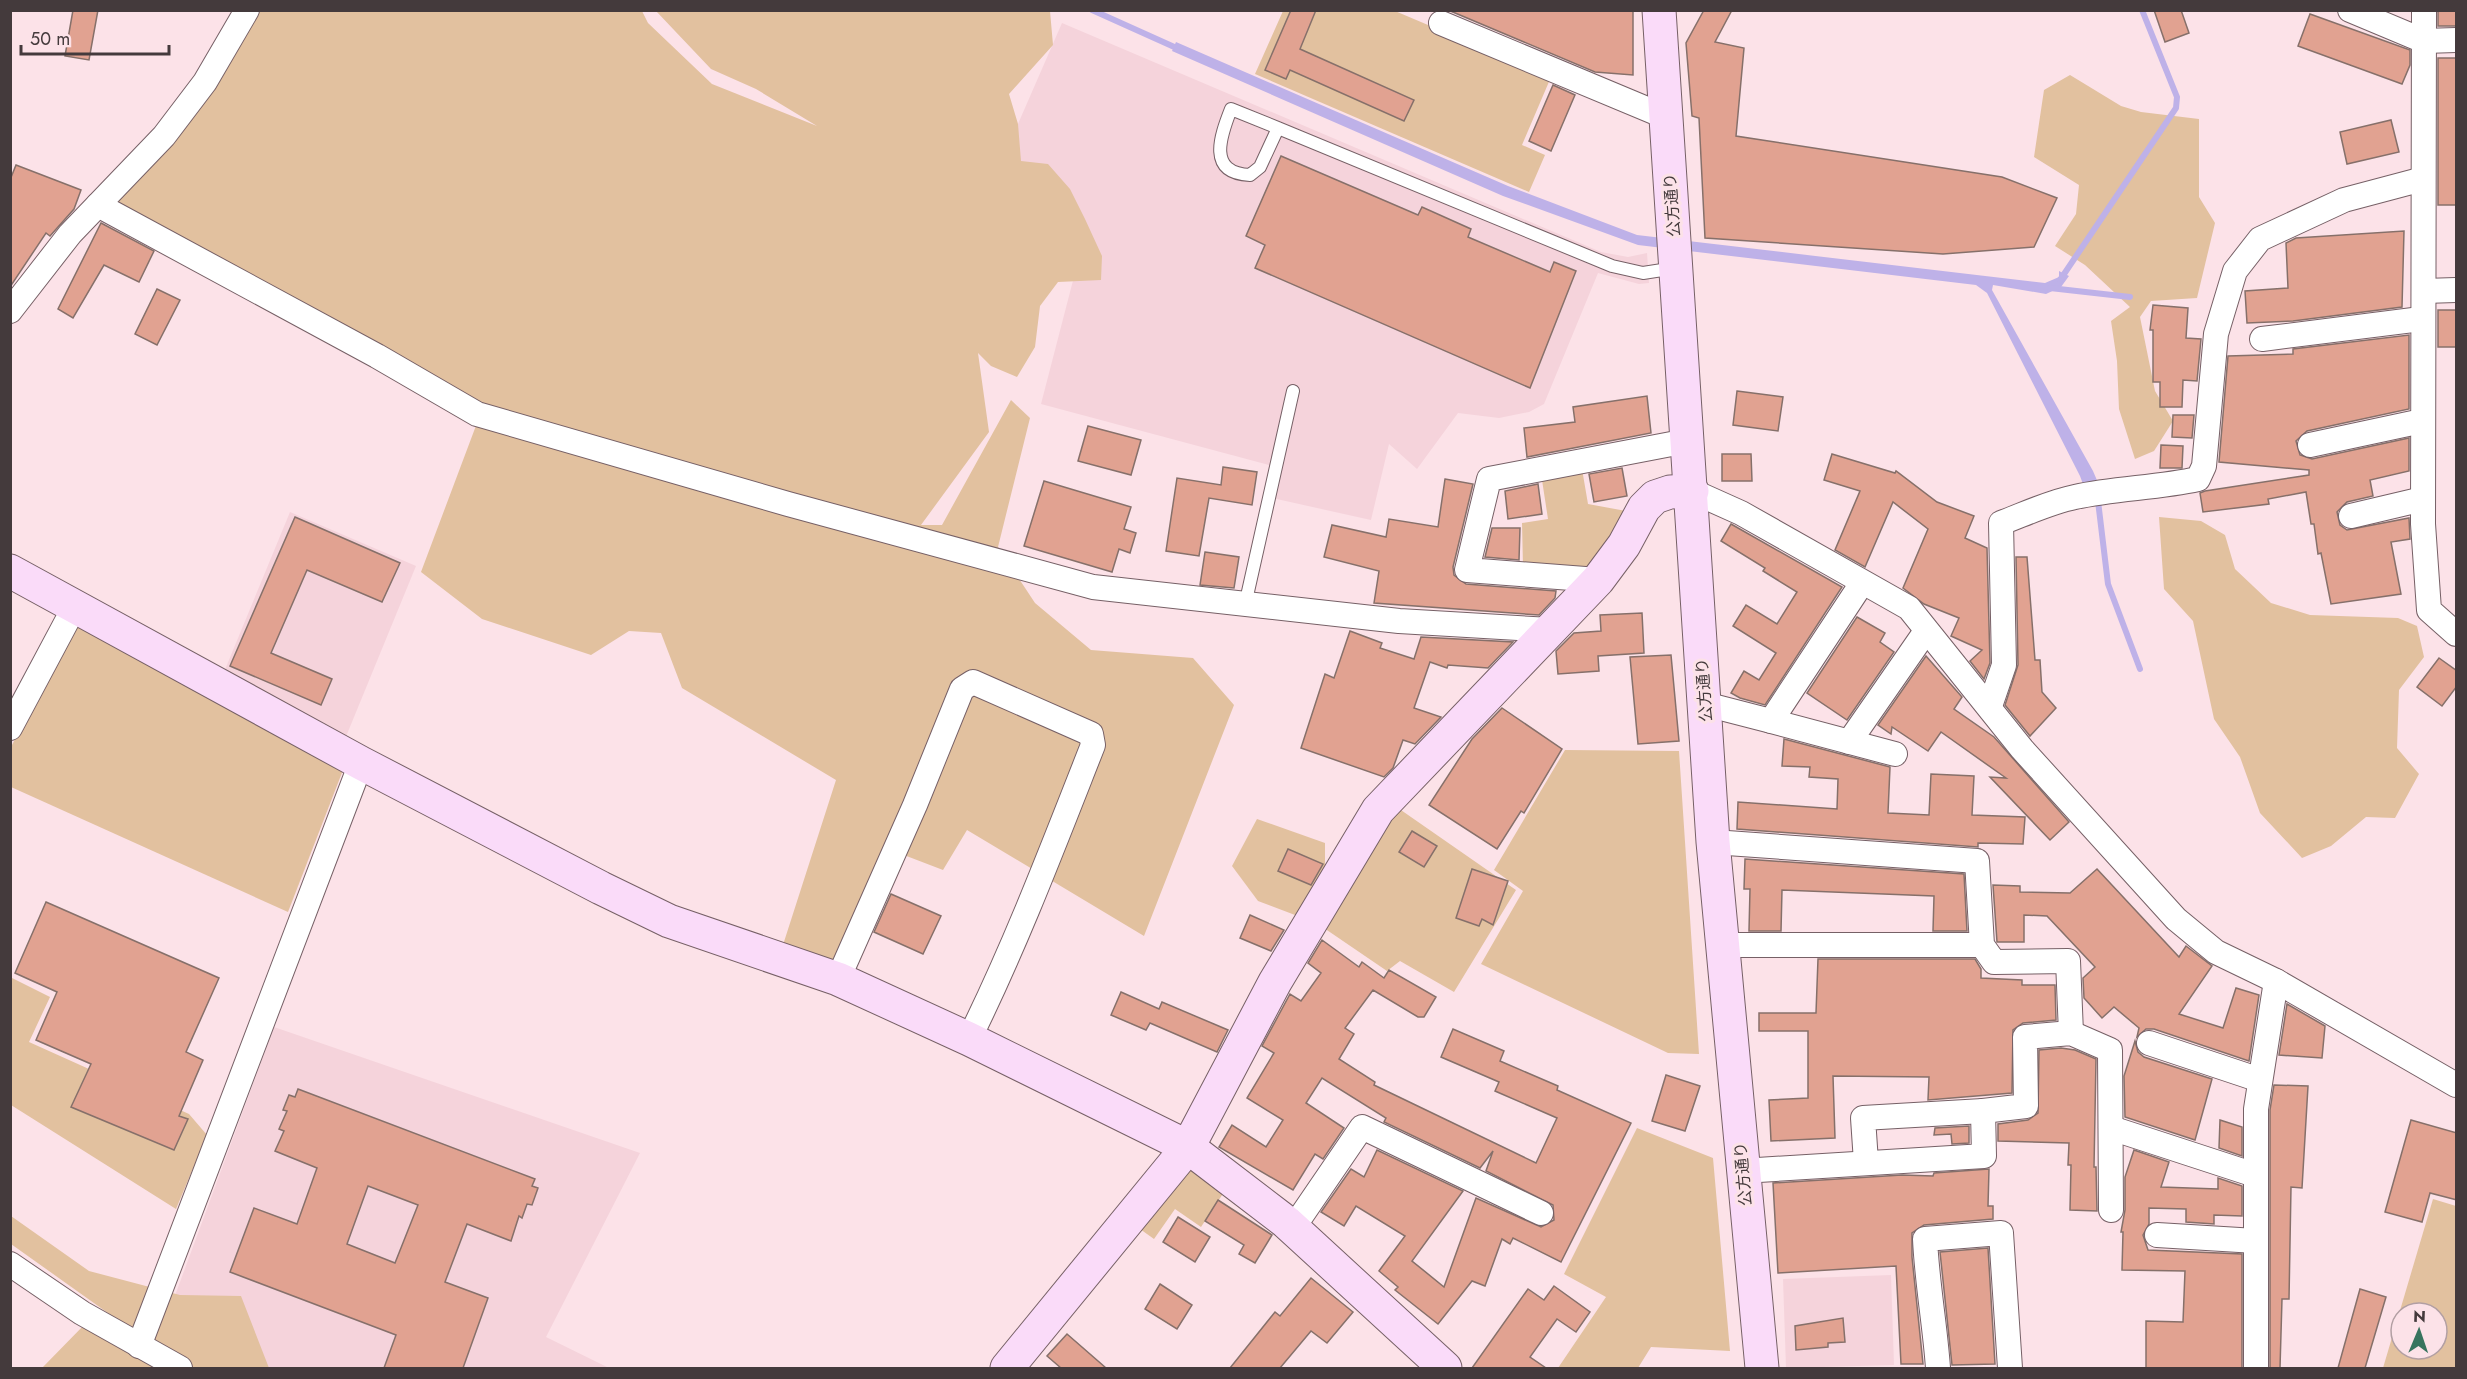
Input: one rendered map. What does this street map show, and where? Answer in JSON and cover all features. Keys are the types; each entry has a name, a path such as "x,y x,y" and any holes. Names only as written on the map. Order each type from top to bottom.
{"street":[{"path":"10,311 70,234 164,136 205,82 247,10"},
{"name":"公方通り","path":"1659,10 1692,490 1713,842 1762,1368"},
{"path":"2350,10 2424,41 2457,40"},
{"path":"2424,10 2424,291 2421,319 2423,499 2429,610 2457,634"},
{"path":"1441,23 1666,117"},
{"path":"1990,706 2004,665 2001,523 2072,497 2120,488 2162,487 2198,479 2205,466 2216,334 2235,271 2260,239 2344,200 2423,179"},
{"path":"98,205 377,356 477,414 1041,575 1093,587 1399,621 1551,630"},
{"path":"2424,291 2457,290"},
{"path":"2262,339 2421,319"},
{"path":"2310,445 2422,421"},
{"path":"1598,580 1467,570 1489,479 1687,441"},
{"path":"1007,1368 1188,1147 1275,982 1378,810 1598,580 1624,545 1644,508 1655,497 1692,490 1741,513 1909,608 1990,706 2022,749 2176,919 2216,952 2276,981 2457,1085"},
{"path":"2351,516 2423,499"},
{"path":"10,570 361,763 669,921 838,979 969,1039 1188,1147 1293,1228 1445,1368"},
{"path":"1771,721 1862,583"},
{"path":"10,728 75,606"},
{"path":"2429,610 2457,615"},
{"path":"1849,742 1926,631"},
{"path":"838,979 915,805 962,688 973,682 1091,734 1093,745 1048,859 996,984 969,1039"},
{"path":"1705,704 1895,754"},
{"path":"139,1346 361,763"},
{"path":"1713,842 1977,861 1982,945 1994,962 2068,961 2071,1033"},
{"path":"1722,945 1982,945"},
{"path":"2256,1368 2256,1109 2276,981"},
{"path":"1866,1162 1863,1119 1983,1112 2026,1106 2025,1037 2071,1033 2110,1050 2111,1210"},
{"path":"2149,1043 2260,1080"},
{"path":"1742,1171 1984,1156 1983,1112"},
{"path":"1293,1228 1362,1127 1541,1213"},
{"path":"2112,1128 2255,1175"},
{"path":"1938,1368 1924,1239 2001,1233 2010,1368"},
{"path":"2157,1235 2256,1241"},
{"path":"10,1264 82,1313 180,1368"}],"lane":[{"path":"1278,128 1260,167 1250,175 1236,174 1224,165 1220,153 1222,133 1231,109 1278,128 1612,266 1643,273 1677,268"},
{"path":"1245,605 1293,391"}],"shaded area":[{"path":"246,11 642,11 648,23 712,84 817,126 756,89 711,69 656,11 1050,11 1053,45 1009,94 1018,124 1021,161 1048,164 1070,189 1102,256 1101,280 1058,282 1040,306 1035,347 1017,377 991,366 978,353 989,432 921,525 942,525 1011,400 1030,418 998,547 1035,603 1091,650 1193,658 1234,705 1144,936 967,830 943,870 883,847 831,968 782,948 836,780 682,688 661,633 629,631 591,655 482,619 421,572 480,415 98,205"},
{"path":"1283,11 1395,11 1551,77 1522,145 1545,155 1529,192 1255,74"},
{"path":"1062,23 1601,252 1628,257 1647,253 1649,283 1639,284 1598,273 1544,404 1529,412 1499,418 1458,413 1417,469 1389,444 1371,520 1263,496 1269,465 1041,404 1083,242 983,204"},
{"path":"1176,42 1508,186 1637,235 2045,283 2059,277 2059,271 2069,276 2061,287 2046,294 1993,285 1992,290 2093,471 2105,499 2090,503 2080,476 1987,293 1976,285 1638,245 1503,196 1172,51"},
{"path":"2070,75 2121,106 2141,112 2199,119 2199,197 2215,223 2197,298 2151,301 2140,317 2155,391 2173,421 2154,451 2135,459 2119,409 2117,361 2111,321 2130,307 2085,265 2055,246 2076,214 2079,185 2034,157 2044,90"},
{"path":"1582,469 1588,504 1626,511 1588,573 1523,567 1522,523 1548,519 1542,480"},
{"path":"290,512 416,566 345,739 224,672"},
{"path":"2159,517 2201,521 2225,535 2235,569 2271,603 2310,615 2398,618 2417,626 2424,657 2399,690 2397,748 2419,774 2395,818 2366,817 2331,846 2302,858 2260,813 2240,757 2214,719 2193,621 2164,589"},
{"path":"76,619 345,765 288,912 11,787 11,747"},
{"path":"1565,750 1679,751 1699,1054 1668,1053 1481,964 1523,891 1494,870"},
{"path":"1398,808 1516,890 1454,992 1400,961 1387,971 1321,926"},
{"path":"1257,819 1325,843 1325,879 1295,915 1258,901 1232,866"},
{"path":"10,977 50,997 29,1042 189,1114 207,1135 176,1209 11,1105"},
{"path":"274,1027 640,1153 546,1337 609,1368 212,1368 159,1339"},
{"path":"1637,1128 1713,1158 1730,1351 1651,1347 1638,1368 1558,1368 1606,1297 1564,1274"},
{"path":"1189,1156 1230,1183 1201,1227 1175,1209 1154,1239 1140,1229"},
{"path":"2433,1199 2456,1206 2456,1368 2383,1368 2389,1348 2389,1361 2449,1361 2449,1301 2403,1301"},
{"path":"11,1216 89,1271 180,1295 241,1296 269,1368 42,1368 86,1323 136,1333 11,1244"},
{"path":"1891,1275 1894,1365 1786,1368 1783,1279"}],"building":[{"path":"73,10 98,10 89,60 65,56"},
{"path":"1291,10 1316,10 1300,49 1414,100 1404,121 1290,70 1286,79 1265,70"},
{"path":"1448,10 1633,10 1633,75 1595,72"},
{"path":"1704,10 1732,10 1715,42 1744,48 1736,136 2002,177 2057,198 2034,247 1943,254 1705,238 1699,118 1692,116 1686,43"},
{"path":"2154,10 2181,10 2189,33 2165,42"},
{"path":"2438,10 2457,10 2457,26 2438,26"},
{"path":"2310,14 2410,50 2410,65 2402,84 2298,46"},
{"path":"2438,58 2457,58 2457,205 2438,205"},
{"path":"1553,85 1575,95 1551,151 1529,141"},
{"path":"2391,120 2399,152 2347,164 2340,132"},
{"path":"1281,156 1418,215 1422,207 1471,229 1468,237 1550,272 1554,262 1576,271 1530,388 1255,268 1265,245 1246,236"},
{"path":"16,165 81,190 74,209 50,236 46,233 10,287 10,180"},
{"path":"101,223 154,251 139,282 104,265 73,318 58,309"},
{"path":"2404,231 2402,307 2293,321 2247,323 2245,291 2288,288 2286,243 2296,238"},
{"path":"157,289 180,300 157,345 135,334"},
{"path":"2153,305 2188,308 2186,338 2201,339 2197,381 2183,380 2182,407 2160,407 2160,382 2153,382 2153,330 2150,330"},
{"path":"2438,310 2457,310 2457,347 2438,347"},
{"path":"2409,335 2409,409 2307,431 2296,441 2300,455 2312,459 2409,438 2409,471 2370,480 2373,496 2347,502 2337,512 2340,525 2347,530 2409,518 2410,539 2391,542 2401,594 2331,604 2321,553 2318,554 2314,524 2311,524 2306,492 2268,499 2269,504 2203,512 2200,493 2205,491 2309,475 2309,470 2219,462 2228,356 2293,354 2293,349"},
{"path":"1737,391 1783,397 1778,431 1733,425"},
{"path":"1647,396 1651,433 1527,457 1524,428 1575,422 1573,407"},
{"path":"2173,415 2194,415 2192,438 2172,437"},
{"path":"1088,426 1141,440 1131,475 1078,461"},
{"path":"2161,445 2183,446 2182,468 2160,468"},
{"path":"1722,454 1751,454 1752,481 1722,481"},
{"path":"1832,454 1895,473 1896,471 1937,502 1974,516 1965,538 1987,548 1990,663 1984,679 1970,661 1982,650 1951,636 1959,618 1924,604 1903,588 1928,529 1893,502 1865,567 1835,550 1860,491 1824,480"},
{"path":"1223,467 1257,472 1252,505 1209,498 1199,556 1166,551 1177,478 1221,485"},
{"path":"1622,468 1627,496 1594,502 1589,474"},
{"path":"1445,479 1473,484 1453,567 1454,575 1466,584 1556,591 1555,598 1539,615 1374,603 1379,571 1324,557 1332,525 1386,537 1389,519 1438,527"},
{"path":"1044,481 1131,507 1124,529 1136,533 1130,553 1119,549 1112,572 1024,546"},
{"path":"1538,484 1542,514 1508,519 1505,491"},
{"path":"295,517 400,563 382,602 307,570 271,653 332,679 321,705 230,666"},
{"path":"1731,524 1842,587 1765,705 1731,693 1744,671 1759,680 1776,653 1733,626 1746,605 1777,624 1797,592 1763,571 1765,568 1721,541"},
{"path":"1492,528 1520,528 1519,560 1485,557"},
{"path":"1205,552 1239,557 1234,588 1200,585"},
{"path":"2016,557 2027,557 2035,660 2040,660 2042,692 2056,708 2030,736 2005,705 2018,665"},
{"path":"1642,613 1644,653 1598,656 1599,671 1558,674 1556,651 1574,633 1601,631 1600,615"},
{"path":"1857,617 1885,633 1880,642 1894,652 1847,720 1807,693"},
{"path":"1350,631 1382,643 1380,648 1414,659 1421,637 1513,642 1488,668 1448,665 1447,668 1430,662 1414,708 1441,717 1415,744 1403,740 1393,768 1384,777 1301,748 1325,674 1334,678"},
{"path":"1671,655 1679,741 1638,744 1630,657"},
{"path":"1926,656 1962,697 1954,709 1994,737 2069,822 2050,840 1990,777 2006,778 1941,732 1928,751 1892,727 1891,734 1878,725"},
{"path":"2439,658 2457,671 2457,686 2442,706 2417,687"},
{"path":"1502,708 1562,749 1524,813 1521,811 1497,849 1429,805 1472,739"},
{"path":"1784,739 1890,767 1888,813 1929,815 1931,774 1974,776 1972,815 2025,817 2023,844 1978,843 1978,847 1737,829 1738,802 1837,809 1838,779 1809,777 1810,767 1782,766"},
{"path":"1412,831 1437,846 1424,867 1399,852"},
{"path":"1288,849 1323,864 1311,885 1278,871"},
{"path":"1745,859 1964,874 1967,931 1933,931 1934,896 1782,890 1781,931 1749,931 1750,889 1744,889"},
{"path":"1472,869 1508,881 1493,925 1482,919 1479,926 1456,918"},
{"path":"2097,869 2179,957 2186,946 2212,966 2179,1014 2223,1028 2236,988 2259,995 2249,1061 2154,1029 2146,1029 2137,1037 2139,1028 2114,1007 2102,1018 2084,998 2083,978 2095,967 2047,916 2024,915 2024,942 1997,942 1993,885 2020,886 2020,892 2070,893"},
{"path":"891,894 941,916 923,954 874,932"},
{"path":"46,902 219,978 186,1052 203,1060 179,1116 188,1119 174,1150 71,1107 91,1064 36,1040 57,992 15,973"},
{"path":"1250,915 1284,930 1271,951 1240,938"},
{"path":"1322,940 1359,967 1362,962 1384,978 1389,970 1436,997 1424,1017 1418,1017 1373,990 1345,1028 1354,1034 1339,1059 1375,1082 1374,1085 1536,1163 1557,1118 1495,1091 1499,1082 1441,1057 1453,1029 1504,1051 1500,1061 1558,1086 1557,1090 1631,1123 1561,1262 1513,1238 1510,1244 1502,1239 1485,1286 1472,1281 1438,1324 1395,1290 1398,1287 1379,1271 1405,1236 1356,1206 1344,1226 1321,1212 1351,1169 1364,1177 1377,1150 1463,1191 1412,1261 1444,1287 1476,1198 1541,1227 1554,1220 1553,1205 1486,1171 1493,1151 1480,1168 1384,1122 1386,1118 1322,1078 1306,1103 1344,1128 1323,1159 1315,1154 1293,1190 1219,1147 1232,1125 1266,1147 1283,1120 1247,1098 1274,1053 1262,1046 1290,994 1301,1001 1321,973 1308,963"},
{"path":"1818,959 1975,959 1981,969 1981,978 2022,980 2022,985 2055,985 2056,1020 2023,1023 2013,1030 2012,1093 1928,1100 1929,1077 1833,1076 1835,1138 1771,1141 1769,1100 1808,1098 1808,1031 1759,1031 1759,1013 1816,1013"},
{"path":"1121,992 1159,1009 1162,1002 1228,1030 1217,1052 1150,1023 1146,1030 1111,1015"},
{"path":"2287,1004 2325,1026 2322,1058 2279,1055"},
{"path":"2135,1041 2138,1052 2144,1057 2212,1079 2195,1140 2125,1117 2124,1076"},
{"path":"2061,1048 2075,1050 2096,1059 2094,1167 2096,1167 2097,1211 2070,1210 2069,1143 1998,1141 1998,1124 2028,1120 2038,1113 2039,1050"},
{"path":"1666,1075 1700,1086 1685,1131 1652,1121"},
{"path":"2274,1085 2308,1086 2302,1188 2291,1187 2289,1299 2282,1299 2280,1368 2270,1368 2270,1110"},
{"path":"298,1089 535,1179 532,1186 538,1188 532,1205 527,1204 522,1218 519,1216 511,1241 467,1224 445,1282 488,1298 463,1368 384,1368 396,1335 230,1272 254,1208 297,1224 317,1168 275,1151 284,1131 279,1129 287,1111 283,1110 289,1095 295,1097","holes":["368,1186 418,1205 395,1263 347,1244"]},
{"path":"2220,1120 2242,1127 2242,1156 2219,1148"},
{"path":"2411,1120 2457,1133 2457,1200 2430,1193 2422,1222 2385,1212"},
{"path":"1969,1126 1969,1143 1952,1144 1951,1134 1934,1135 1935,1128"},
{"path":"2134,1150 2169,1162 2161,1187 2218,1189 2218,1178 2242,1186 2242,1216 2214,1215 2214,1224 2186,1222 2186,1209 2149,1208 2149,1224 2143,1235 2148,1250 2242,1254 2242,1368 2146,1368 2146,1321 2183,1322 2185,1271 2122,1270 2123,1232 2121,1232 2125,1210 2125,1177"},
{"path":"1989,1169 1988,1206 1993,1206 1993,1219 1924,1225 1912,1233 1912,1257 1923,1364 1901,1364 1896,1266 1778,1273 1773,1183 1902,1175 1933,1176 1934,1173"},
{"path":"1218,1200 1272,1235 1255,1263 1239,1254 1244,1245 1205,1221"},
{"path":"1178,1217 1210,1237 1195,1262 1163,1242"},
{"path":"1988,1248 1995,1364 1952,1365 1940,1252"},
{"path":"1311,1278 1353,1312 1327,1343 1311,1331 1280,1368 1230,1368 1275,1312 1280,1316"},
{"path":"1160,1284 1192,1305 1177,1329 1145,1309"},
{"path":"1554,1286 1590,1312 1576,1332 1557,1319 1530,1357 1546,1368 1472,1368 1528,1289 1544,1300"},
{"path":"2360,1289 2386,1297 2365,1368 2338,1368"},
{"path":"1843,1318 1845,1342 1828,1343 1828,1347 1796,1350 1795,1326"},
{"path":"1067,1334 1106,1368 1061,1368 1047,1356"}],"waterway":[{"path":"1092,10 1181,50"},
{"path":"2060,280 2176,108 2177,97 2142,10"},
{"path":"2050,288 2130,297"},
{"path":"2098,501 2108,584 2140,669"}]}
